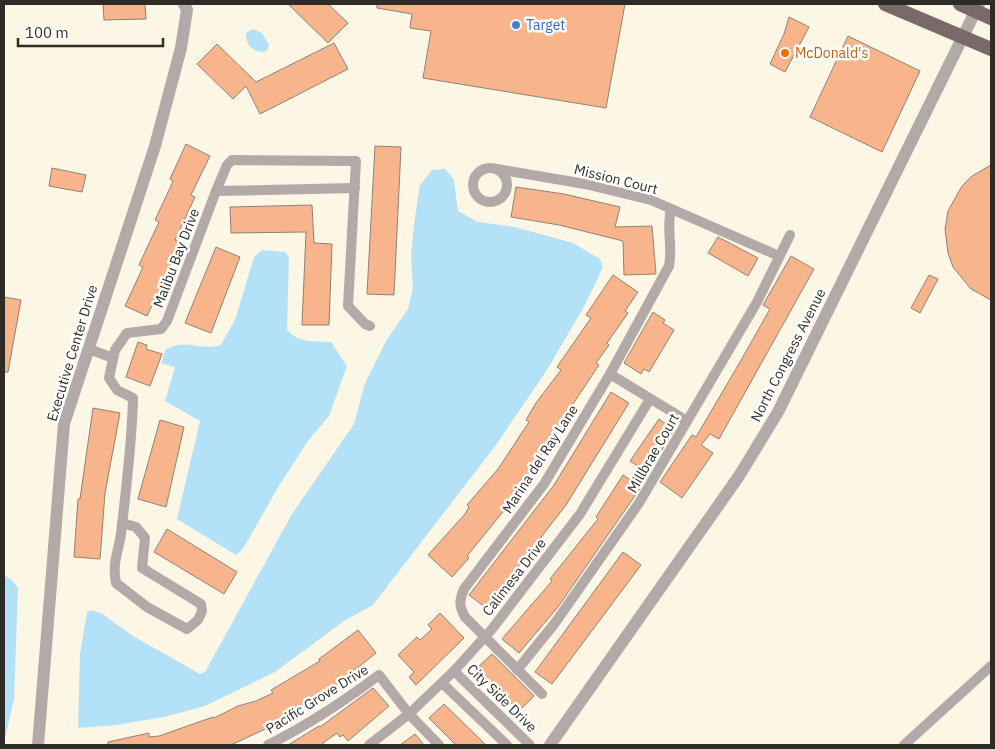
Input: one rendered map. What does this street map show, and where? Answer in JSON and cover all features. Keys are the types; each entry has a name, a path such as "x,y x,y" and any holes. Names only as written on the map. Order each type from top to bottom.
{"main road":[{"path":"885,4 991,49"},
{"path":"960,4 978,7 991,18"}],"street":[{"name":"Executive Center Drive","path":"38,745 64,424 155,146 182,48 189,6"},
{"name":"North Congress Avenue","path":"550,745 739,476 778,412 978,7"},
{"name":"Malibu Bay Drive","path":"122,523 136,528 146,538 142,568 201,604 202,612 194,625 187,629 148,606 116,583 113,568 122,523 132,432 133,398 117,390 109,378 114,350 127,333 161,329 167,321 226,165 232,160 356,161 348,306 365,324 370,326"},
{"name":"Mission Court","path":"497,169 585,184 651,200 779,256"},
{"path":"216,192 355,188"},
{"name":"Marina del Ray Lane","path":"542,694 484,638 460,607 459,599 464,589 544,484 610,374 669,266 671,255 668,220 671,209"},
{"name":"Millbrae Court","path":"517,670 555,623 604,556 639,503 752,310 790,235"},
{"path":"89,350 113,358"},
{"path":"610,374 687,421"},
{"name":"Calimesa Drive","path":"369,745 409,714 454,671 484,638 580,514 650,399"},
{"path":"904,745 991,666"},
{"name":"City Side Drive","path":"454,671 530,745"},
{"name":"Pacific Grove Drive","path":"268,745 321,716 379,675 409,714 439,745"},
{"path":"442,683 507,745"},
{"path":"461,701 472,689"},
{"path":"491,729 501,717"}],"water":[{"path":"253,29 262,33 269,45 267,51 259,52 249,45 246,33"},
{"path":"445,169 454,180 458,211 478,222 515,227 573,243 600,259 603,267 585,305 547,370 496,445 373,605 344,621 275,672 205,706 164,717 116,725 78,728 80,654 87,612 91,610 101,613 133,636 200,674 205,672 292,514 354,424 365,383 386,341 408,309 413,288 411,255 420,185 432,170"},
{"path":"262,250 285,252 289,257 287,330 302,339 331,342 347,366 329,416 308,441 280,484 243,549 236,555 177,519 200,421 165,401 175,367 161,363 166,349 174,346 187,344 206,347 221,345 235,320 254,257"},
{"path":"4,575 12,580 18,588 14,699 4,742"}],"building":[{"path":"103,4 145,4 146,19 104,20"},
{"path":"288,4 328,4 348,23 328,43"},
{"path":"377,4 625,4 606,108 423,78 431,31 410,28 412,14 377,8"},
{"name":"McDonald's","path":"789,17 809,27 785,72 770,64 784,34"},
{"path":"848,36 920,71 882,152 810,117"},
{"path":"334,43 348,69 260,114 246,86 233,99 197,64 217,44 256,82"},
{"path":"186,144 210,156 191,195 195,197 175,240 181,243 147,316 125,306 143,267 139,265 159,222 155,220 173,181 170,179"},
{"path":"375,146 401,147 394,295 367,294"},
{"path":"991,165 991,300 971,289 953,267 948,253 945,229 948,211 962,186 972,176"},
{"path":"52,168 86,175 82,192 49,186"},
{"path":"516,187 564,194 620,207 615,227 652,226 656,274 624,275 623,241 559,225 511,217"},
{"path":"312,205 314,243 332,244 329,325 302,325 306,232 231,233 230,207"},
{"path":"718,237 758,258 748,276 708,253"},
{"path":"216,247 240,257 211,333 185,323"},
{"path":"791,256 814,269 719,439 710,434 701,445 713,453 682,498 660,482 692,435 696,437 740,362 770,309 763,305"},
{"path":"613,275 638,292 625,311 628,313 607,343 609,345 596,363 599,365 565,416 567,418 548,444 536,464 538,465 524,486 467,556 469,558 452,577 428,555 465,514 469,507 467,505 498,469 529,422 526,420 536,403 561,370 557,367 591,318 586,315"},
{"path":"929,275 938,279 920,313 911,308"},
{"path":"4,297 21,300 8,372 4,372"},
{"path":"653,312 665,320 663,323 674,330 649,372 644,369 641,374 624,363"},
{"path":"138,342 147,345 146,349 162,354 150,386 126,377"},
{"path":"611,392 629,403 566,505 486,608 469,595 554,485"},
{"path":"93,408 120,413 105,493 100,559 74,557 78,499 80,499"},
{"path":"659,419 674,430 648,473 630,461"},
{"path":"160,420 184,427 166,507 138,499"},
{"path":"623,475 641,487 558,607 519,653 502,639 552,581 550,579 598,519 596,517"},
{"path":"167,529 237,572 224,594 154,552"},
{"path":"623,552 641,565 552,684 535,672"},
{"path":"440,613 464,638 416,685 409,677 414,672 398,655 417,637 420,640 432,629 428,625"},
{"path":"358,630 376,653 321,697 289,718 231,745 108,745 108,742 149,733 149,737 159,736 214,718 238,706 256,701 273,693 271,690 320,661 319,659"},
{"path":"492,654 534,696 519,711 477,668"},
{"path":"373,688 389,706 348,741 343,735 340,737 337,733 323,743 324,745 288,745 320,727"},
{"path":"444,704 486,745 456,745 429,718"},
{"path":"415,734 424,745 400,745"}],"place":[{"name":"Target","path":"516,25"},
{"name":"McDonald's","path":"785,53"}]}
